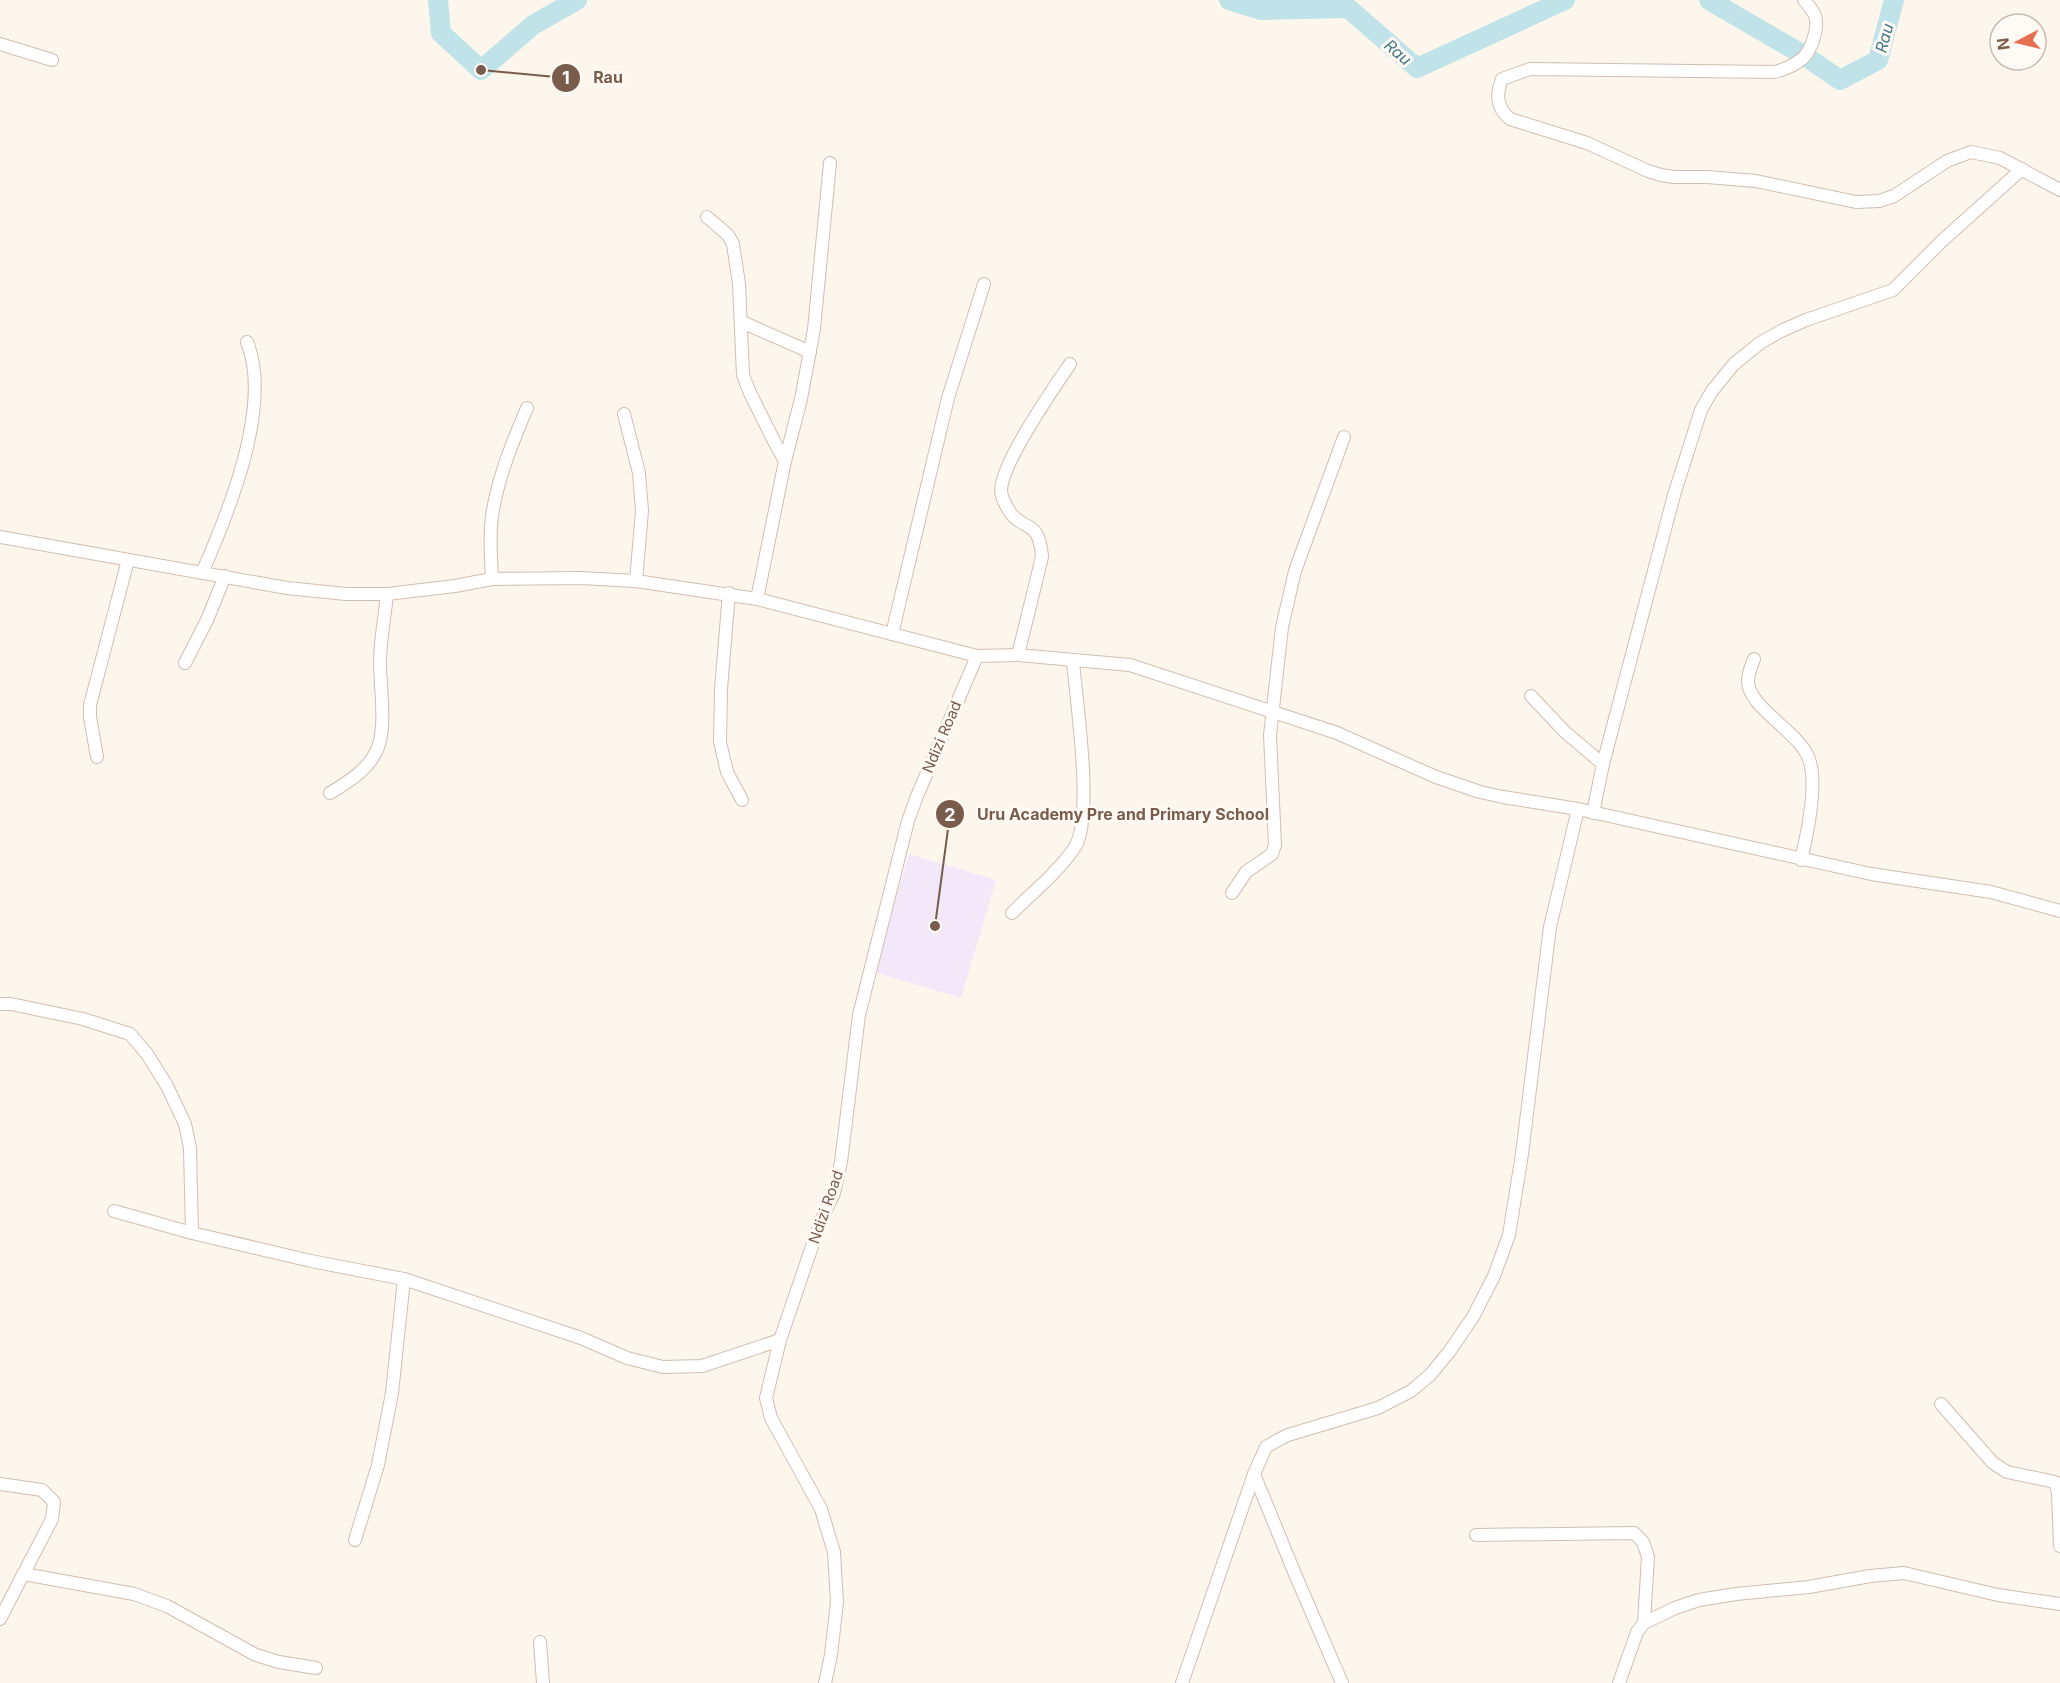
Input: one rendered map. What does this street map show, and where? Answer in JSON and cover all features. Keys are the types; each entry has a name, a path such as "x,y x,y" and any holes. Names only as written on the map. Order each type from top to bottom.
{"street":[{"path":"1804,0 1816,17 1816,28 1805,56 1783,70 1774,72 1530,69 1502,79 1498,90 1501,112 1510,119 1587,143 1647,171 1674,177 1756,180 1856,202 1879,201 1894,196 1947,161 1971,152 2000,158 2060,190"},
{"path":"0,44 52,60"},
{"path":"757,599 810,352 830,163"},
{"path":"1593,813 1674,495 1701,410 1712,391 1734,364 1781,331 1893,290 1943,240 2022,169"},
{"path":"706,217 728,235 733,244 742,322 743,375 775,443 786,460"},
{"path":"892,634 948,398 984,284"},
{"path":"742,322 810,352"},
{"path":"202,573 236,487 254,406 254,366 247,342"},
{"path":"1018,655 1041,563 1041,540 1032,528 1014,517 1008,510 1001,490 1010,463 1035,418 1070,364"},
{"path":"492,579 493,509 526,408"},
{"path":"624,414 639,473 642,511 636,581"},
{"path":"1232,893 1246,872 1272,854 1275,845 1270,764 1271,712 1282,627 1295,571 1344,436"},
{"path":"0,537 287,588 346,594 387,594 492,579 581,578 636,581 729,593 757,599 977,656 1018,655 1130,665 1337,733 1460,786 1503,798 1578,809 1871,874 1992,892 2060,911"},
{"path":"96,757 90,705 128,560"},
{"path":"185,663 207,620 225,576"},
{"path":"729,593 721,689 720,742 727,772 742,800"},
{"path":"330,793 364,769 378,748 381,717 380,660 387,594"},
{"name":"Ndizi Road","path":"825,1683 831,1655 837,1602 834,1552 821,1509 771,1418 766,1398 780,1340 820,1223 834,1193 841,1162 859,1015 908,821 977,656"},
{"path":"1754,659 1748,683 1750,691 1772,718 1793,736 1810,760 1812,781 1810,813 1801,860"},
{"path":"1012,913 1066,858 1076,845 1081,829 1083,781 1073,661"},
{"path":"1531,696 1566,732 1604,764"},
{"path":"1182,1683 1254,1474 1266,1447 1287,1436 1378,1408 1411,1392 1449,1353 1473,1317 1494,1276 1509,1234 1522,1154 1550,927 1578,809"},
{"path":"0,1004 11,1004 84,1019 130,1034 147,1054 167,1086 185,1124 190,1148 192,1233"},
{"path":"114,1210 192,1233 311,1261 404,1279 581,1338 627,1358 663,1367 702,1366 780,1340"},
{"path":"355,1540 378,1465 392,1393 404,1279"},
{"path":"1941,1404 1993,1463 2007,1472 2055,1482 2058,1492 2060,1546"},
{"path":"1254,1474 1342,1683"},
{"path":"0,1484 42,1490 54,1502 52,1519 0,1618"},
{"path":"1476,1535 1634,1533 1643,1542 1648,1557 1644,1623"},
{"path":"1619,1683 1637,1632 1644,1623 1664,1612 1699,1600 1809,1587 1889,1573 1915,1575 1998,1595 2060,1604"},
{"path":"24,1574 135,1594 167,1606 256,1655 279,1662 316,1668"},
{"path":"540,1642 543,1683"}],"shaded area":[{"path":"909,854 996,880 961,998 874,972"}],"waterway":[{"name":"Rau","path":"438,0 441,33 481,70 533,25 577,0"},
{"name":"Rau","path":"1229,0 1261,10 1348,8 1417,68 1565,0"},
{"name":"Rau","path":"1709,0 1805,56 1840,80 1878,60 1894,0"}],"place":[{"name":"Rau","path":"481,70"},
{"name":"Uru Academy Pre and Primary School","path":"935,926"}]}
